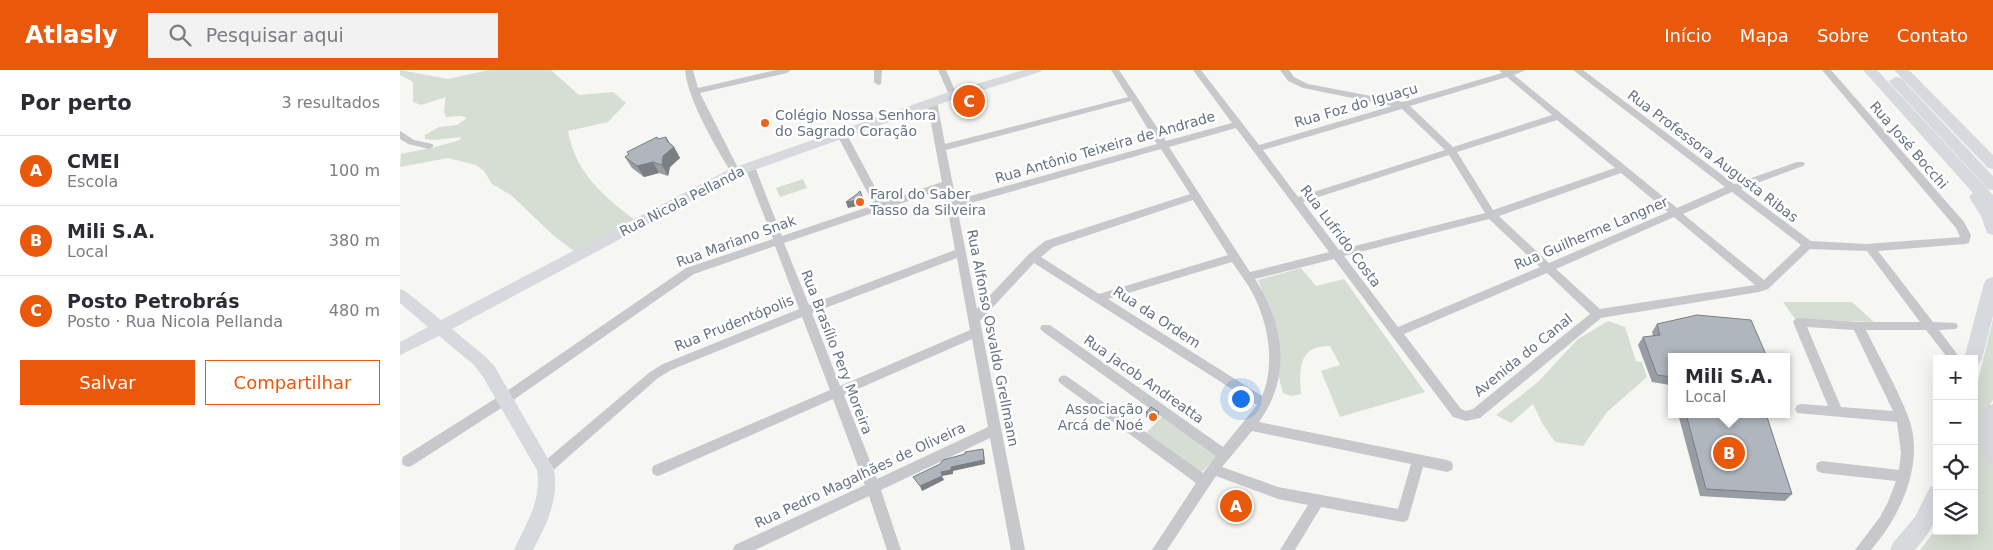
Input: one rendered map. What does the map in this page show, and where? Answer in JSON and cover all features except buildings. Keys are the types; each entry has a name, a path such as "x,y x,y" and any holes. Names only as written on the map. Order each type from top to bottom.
{"highway":[{"path":"1870,70 1960,159 1993,185"},
{"path":"1886,70 1960,159 1993,205"},
{"path":"1902,70 1993,164"},
{"path":"1960,159 1993,229"},
{"path":"1974,355 1993,283"},
{"path":"1993,412 1988,424 1988,438 1993,456"},
{"path":"1902,550 1920,529 1933,504"}],"main road":[{"name":"Rua Nicola Pellanda","path":"400,350 735,172 953,94 1036,70"},
{"path":"400,295 480,361 489,372 545,469 548,480 545,505 538,523 523,550"}],"street":[{"path":"689,70 695,91 735,172"},
{"path":"695,91 787,70"},
{"path":"878,70 878,82"},
{"path":"942,70 953,94"},
{"path":"1115,70 1260,296 1270,319 1273,344 1275,370 1272,387 1249,425 1205,482 1159,550"},
{"name":"Rua Lufrido Costa","path":"1197,70 1458,413 1466,416"},
{"path":"1284,70 1291,79 1306,86 1403,105 1452,152 1491,216 1598,314 1755,289 1764,286 1808,245 1825,247 1869,246 1951,354"},
{"name":"Rua Foz do Iguaçu","path":"1256,149 1506,72 1522,70"},
{"name":"Rua Professora Augusta Ribas","path":"1577,70 1808,245"},
{"name":"Rua José Bocchi","path":"1826,70 1960,225 1966,235 1965,240 1869,246"},
{"path":"1506,72 1764,286"},
{"path":"941,148 1133,98"},
{"name":"Rua Alfonso Osvaldo Grellmann","path":"932,102 1018,550"},
{"path":"1296,201 1559,116"},
{"name":"Rua Antônio Teixeira de Andrade","path":"952,205 1238,124"},
{"path":"841,133 880,206"},
{"path":"401,136 411,142 429,146"},
{"name":"Rua Guilherme Langner","path":"1396,333 1733,188 1800,164"},
{"name":"Rua Brasílio Pery Moreira","path":"750,166 873,487 894,550"},
{"path":"1247,277 1335,253 1491,216 1622,169"},
{"name":"Rua Mariano Snak","path":"408,461 505,399 690,271 948,184"},
{"path":"658,470 837,392 975,326 1034,257 1049,244 1195,196"},
{"name":"Rua Prudentópolis","path":"545,469 667,367 806,311 961,252"},
{"name":"Rua da Ordem","path":"1034,257 1263,403"},
{"path":"1099,298 1235,257"},
{"name":"Avenida do Canal","path":"1466,416 1476,414 1598,314"},
{"path":"1838,412 1799,322 1858,326 1952,326"},
{"path":"1858,326 1902,418 1907,432 1908,446 1903,476 1895,503 1886,520 1862,550"},
{"name":"Rua Jacob Andreatta","path":"1046,328 1225,455"},
{"path":"1064,380 1205,482"},
{"path":"1800,408 1902,418"},
{"path":"1249,425 1448,466"},
{"name":"Rua Pedro Magalhães de Oliveira","path":"740,550 995,430"},
{"path":"1214,470 1278,493 1317,502 1403,516 1418,461"},
{"path":"1822,467 1903,476"},
{"path":"1286,550 1317,502"}],"shaded area":[{"path":"400,70 448,79 489,70 551,70 579,95 613,92 626,103 608,122 568,131 577,159 592,182 612,202 635,220 574,251 554,236 511,195 492,184 484,171 476,165 448,158 400,167 401,154 460,140 461,137 435,140 425,139 425,135 439,127 457,125 467,118 461,116 446,117 444,111 446,97 421,105 413,102 413,82 400,75"},
{"path":"803,179 807,188 780,197 776,188"},
{"path":"1301,268 1316,286 1344,279 1425,392 1340,417 1321,371 1340,365 1330,346 1319,347 1306,354 1300,376 1301,394 1291,396 1283,393 1263,294 1258,280"},
{"path":"1783,302 1852,302 1874,322 1795,319"},
{"path":"1993,319 1993,400 1983,414 1993,465 1993,550 1920,550 1933,533 1933,535 1978,535 1978,381"},
{"path":"1608,321 1625,327 1636,361 1642,362 1647,377 1607,412 1583,446 1555,442 1542,423 1533,404 1511,423 1496,415 1538,382 1578,339"},
{"path":"1164,415 1219,454 1201,473 1146,433"}],"place":[{"name":"Posto Petrobrás","path":"969,101"},
{"name":"Colégio Nossa Senhora do Sagrado Coração","path":"765,123"},
{"name":"Farol do Saber Tasso da Silveira","path":"860,202"},
{"name":"Associação Arcá de Noé","path":"1153,417"},
{"name":"Mili S.A.","path":"1729,453"},
{"name":"CMEI","path":"1236,506"}]}
